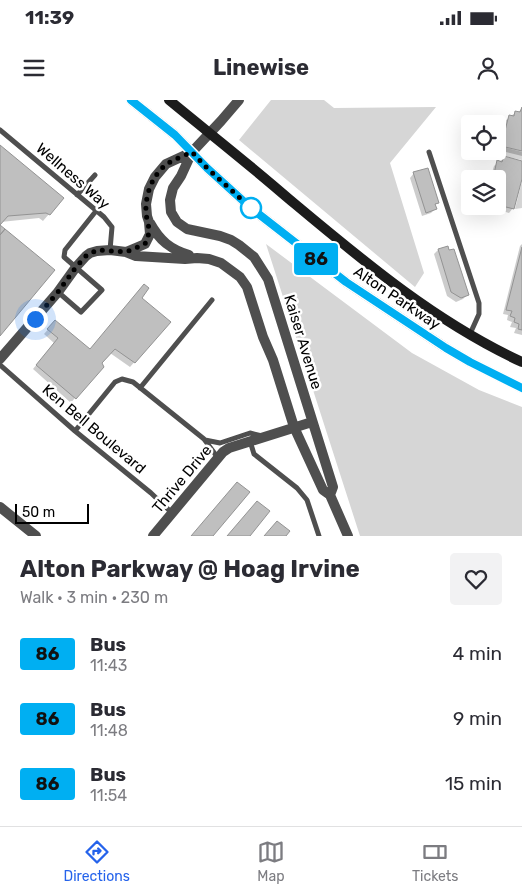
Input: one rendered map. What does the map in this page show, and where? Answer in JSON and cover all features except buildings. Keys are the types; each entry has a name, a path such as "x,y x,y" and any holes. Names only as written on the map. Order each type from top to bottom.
{"main road":[{"name":"Alton Parkway","path":"131,100 174,134 207,168 251,208 346,282 446,348 522,388"},
{"name":"Alton Parkway","path":"169,100 408,295 470,334 522,362"}],"street":[{"path":"126,252 145,244 150,234 146,204 148,189 155,177 166,164 192,152 239,100"},
{"name":"Kaiser Avenue","path":"192,152 173,188 170,200 171,212 178,222 187,229 220,236 239,245 254,257 268,279 333,487 330,495 348,536"},
{"path":"148,222 165,244 179,252 198,258"},
{"path":"0,359 58,292 76,267 90,253 97,250 110,250 126,252 136,256 209,259 221,264 240,277 247,287 294,427 323,490 330,495"},
{"name":"Thrive Drive","path":"153,536 229,448 312,422"},
{"path":"0,507 36,536"}],"lane":[{"name":"Wellness Way","path":"0,130 104,218 112,227 110,250"},
{"path":"429,152 480,304 480,314 470,334"},
{"path":"77,195 95,175"},
{"path":"58,292 81,312 102,290 64,257 65,250 96,211"},
{"path":"140,388 212,300"},
{"name":"Ken Bell Boulevard","path":"0,365 75,432 151,493 172,513"},
{"path":"75,432 115,382 122,379 133,382 204,439 219,458"},
{"name":"Thrive Drive","path":"204,439 220,443 250,433 265,436"},
{"path":"250,442 254,454 297,488 307,500 319,536"}],"shaded area":[{"path":"271,100 324,100 334,108 436,107 390,163 424,273 415,287 239,140"},
{"path":"506,148 522,152 522,160 506,156"},
{"path":"522,181 522,208 515,209"},
{"path":"266,244 412,353 479,390 522,407 522,536 360,536"}],"bus line":[{"name":"86","path":"131,100 175,135 207,168 251,208 346,282 446,348 522,388"}],"route":[{"path":"35,319 76,267 90,253 97,250 126,252 145,244 150,234 146,204 148,189 166,164 192,152 251,208"}]}
